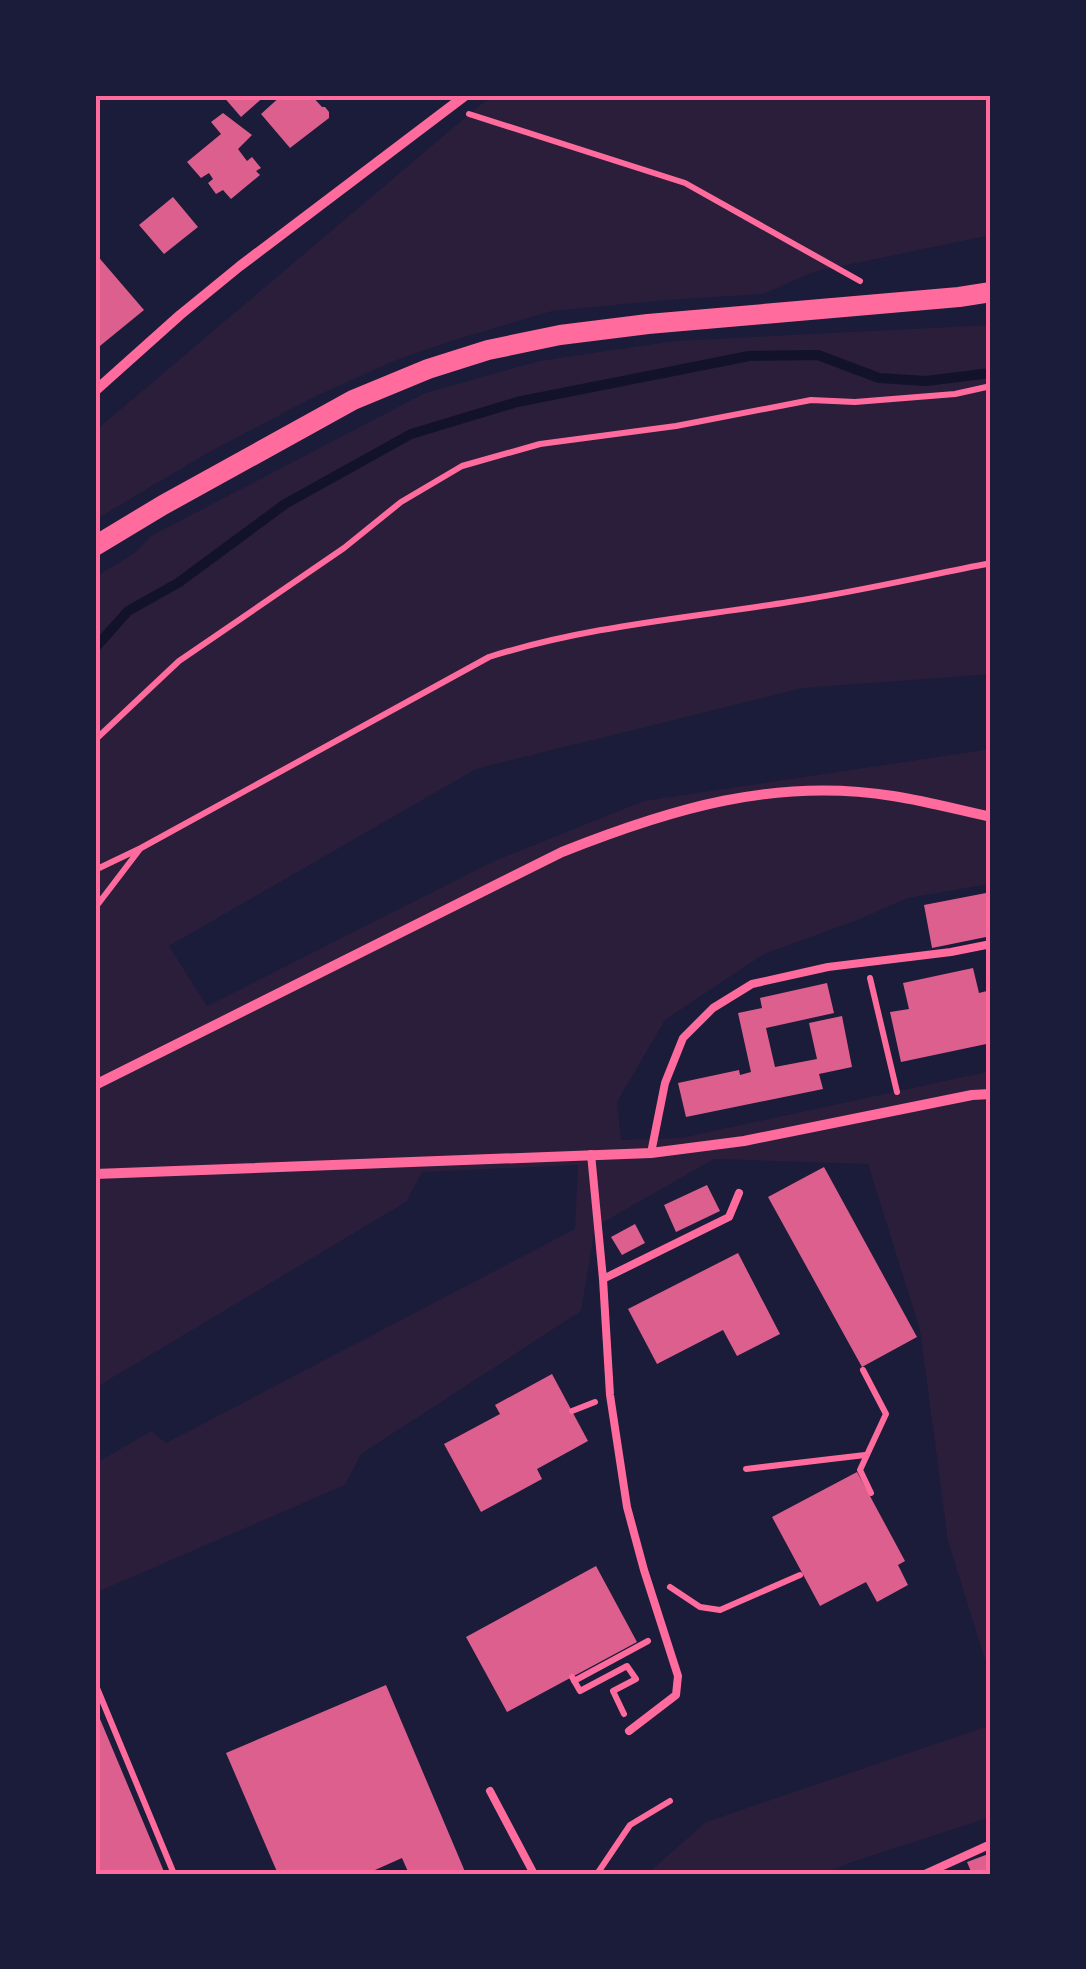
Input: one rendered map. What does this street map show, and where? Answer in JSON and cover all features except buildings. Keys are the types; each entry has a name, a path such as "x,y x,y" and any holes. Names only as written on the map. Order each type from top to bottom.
{"main road":[{"path":"95,546 353,400 460,358 560,335 648,324 991,292"}],"street":[{"path":"95,391 240,266 466,95"},
{"path":"95,1085 562,852 688,807 819,790 892,796 991,817"},
{"path":"95,1174 651,1152 744,1141 991,1094"}],"lane":[{"path":"651,1152 665,1083 683,1038 713,1008 752,984 828,967 991,944"},
{"path":"591,1154 610,1395 627,1506 678,1676 676,1695 629,1731"},
{"path":"603,1279 728,1217 738,1193"},
{"path":"490,1791 534,1874"},
{"path":"924,1874 991,1844"}],"path":[{"path":"449,108 685,184 898,303"},
{"path":"95,740 179,661 344,548 402,502 462,466 540,444 676,426 811,400 855,402 955,394 991,386"},
{"path":"95,870 489,657 538,641 606,628 792,602 991,564"},
{"path":"95,908 141,848"},
{"path":"866,962 901,1109"},
{"path":"863,1370 886,1414 860,1470 871,1492"},
{"path":"746,1468 867,1455"},
{"path":"644,1570 700,1607 720,1610 800,1575"},
{"path":"625,1716 613,1692 636,1679 626,1666 580,1691 573,1679 634,1648"},
{"path":"96,1686 137,1794 174,1874"},
{"path":"598,1874 630,1825 670,1801"}],"shaded area":[{"path":"496,95 991,95 991,235 813,272 763,294 552,311 448,342 316,396 209,452 95,520 95,431"},
{"path":"991,325 991,674 802,688 476,769 169,946 207,1006 492,862 644,801 991,749 991,886 908,898 764,954 665,1020 617,1102 621,1140 681,1138 991,1071 991,1679 948,1541 920,1330 868,1164 714,1159 595,1227 581,1311 361,1454 345,1485 95,1593 95,1464 151,1431 166,1443 575,1229 578,1165 422,1172 406,1202 95,1388 95,577 135,553 151,536 425,393 539,361 675,341"},
{"path":"991,1725 991,1817 823,1874 647,1874 706,1822"}],"waterway":[{"path":"95,648 128,611 178,583 285,504 411,434 517,402 749,356 818,355 879,378 926,381 991,373"}]}
